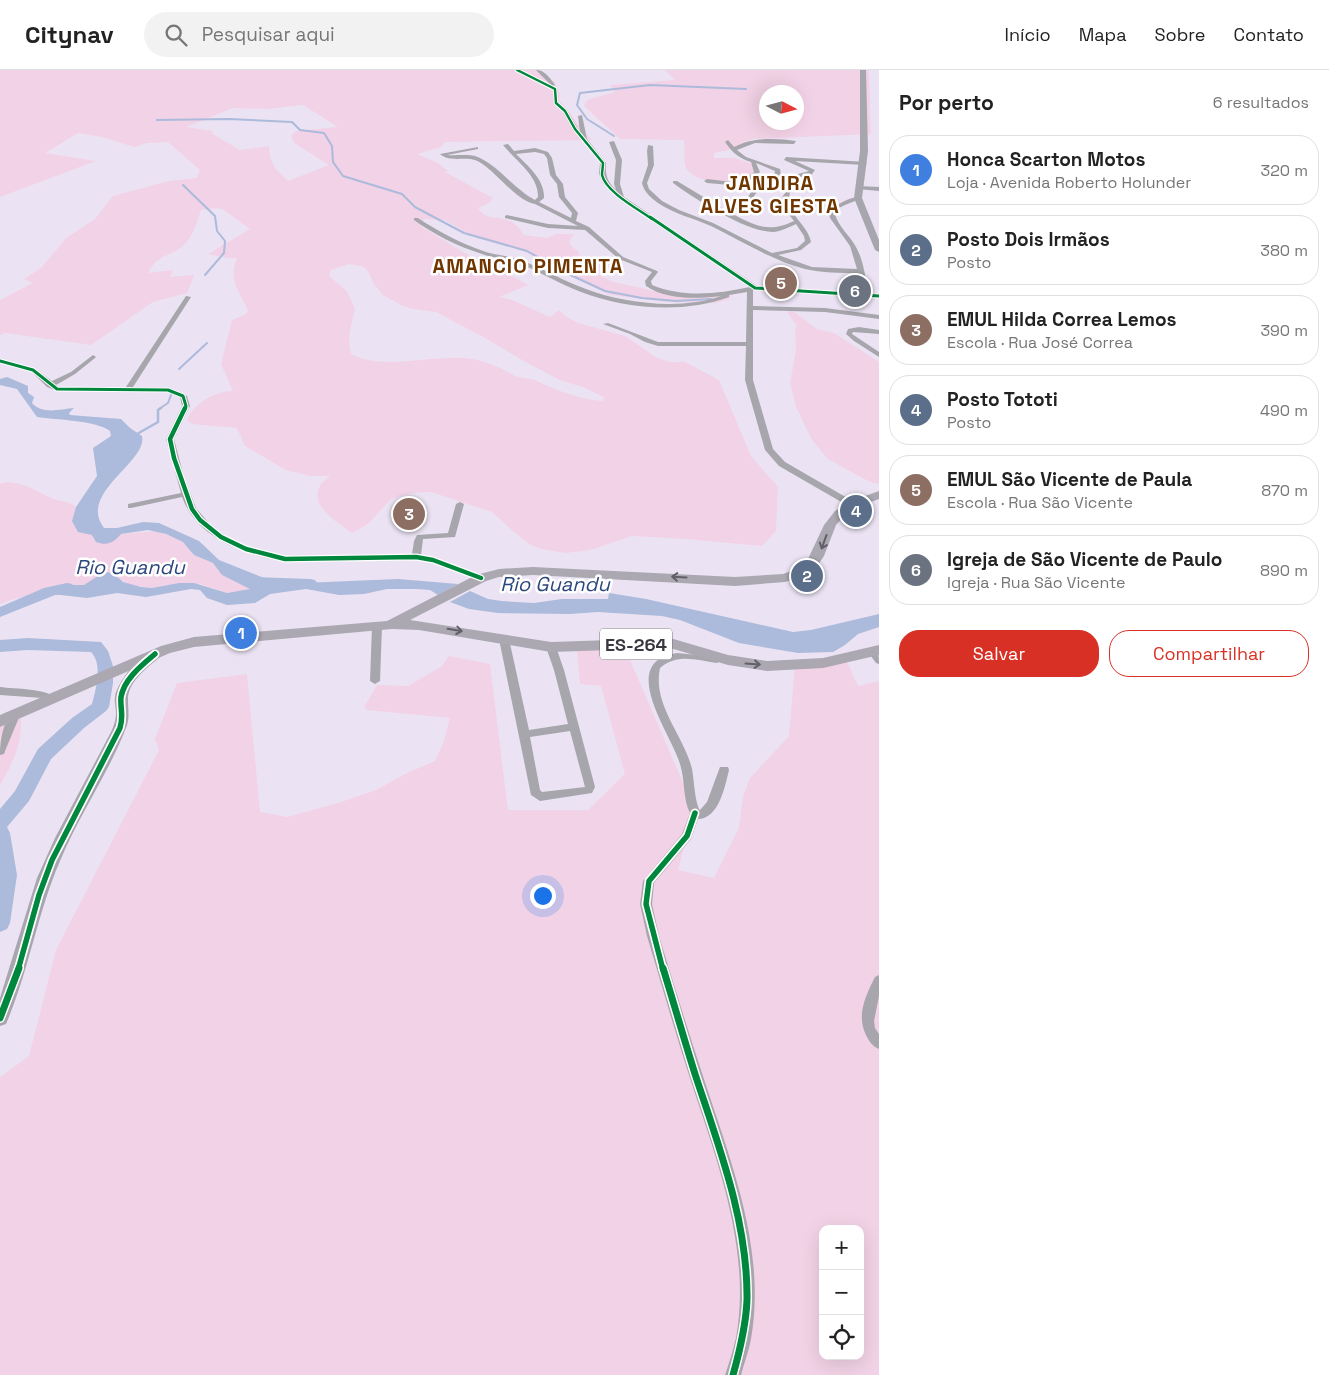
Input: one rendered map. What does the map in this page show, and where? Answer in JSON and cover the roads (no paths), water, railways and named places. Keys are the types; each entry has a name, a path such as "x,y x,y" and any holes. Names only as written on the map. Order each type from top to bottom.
{"main road":[{"path":"864,70 864,164 858,198 879,250"},
{"name":"ES-264","path":"0,721 166,649 194,642 383,626 420,615 467,585 481,578 499,573 533,571 739,580 783,578 800,572 811,565 818,557 834,519 853,505 879,495"},
{"name":"ES-264","path":"420,615 504,638 551,646 584,648 668,643 697,648 726,660 761,664 814,666 877,654"},
{"path":"0,1018 57,849 86,797 117,734 123,715 121,698 123,691 138,670 155,654"}],"street":[{"path":"517,70 554,87"},
{"path":"538,70 546,76 556,90 556,101 565,111 575,129 602,161 602,174 608,187 621,198 753,288"},
{"path":"580,116 584,139"},
{"path":"612,142 619,160 617,184 621,198"},
{"path":"728,142 740,157 778,170 778,175 772,182"},
{"path":"733,150 747,143 794,142"},
{"path":"506,145 530,172 542,192 541,198 534,203"},
{"path":"650,146 648,155 650,166 644,182 651,193 676,210 710,224 741,241 806,268 859,271"},
{"path":"476,148 444,154 451,157 472,157 482,161 494,169 517,192 534,203 574,220 587,228 615,254 654,271 647,284 654,289 669,293 694,295 738,292"},
{"path":"512,153 526,149 540,149 546,154 554,167 553,175 560,184 562,197 575,212 574,220"},
{"path":"773,255 799,249 808,242 807,234 788,208 787,194 802,184 812,170 786,159 864,164"},
{"path":"742,185 756,172 753,161"},
{"path":"707,181 723,186 758,186 810,173"},
{"path":"675,182 725,212 766,230 781,229 797,221"},
{"path":"725,212 747,203 758,186"},
{"path":"859,188 879,188"},
{"path":"858,198 835,207 832,215 836,225 852,246 866,296"},
{"path":"506,217 548,226 587,228"},
{"path":"416,220 458,243 486,254 520,262 579,289 602,296 683,306 707,304 753,288 879,296"},
{"path":"753,288 749,308 749,380 769,450 782,464 853,505"},
{"path":"129,388 188,297"},
{"path":"749,308 817,310 879,317"},
{"path":"606,324 658,344 750,344"},
{"path":"879,332 858,329 850,330 849,334 879,355"},
{"path":"864,346 879,348"},
{"path":"50,385 73,373 93,357"},
{"path":"0,361 33,370 43,376 50,385 57,389 129,388 168,390 183,396 186,400 184,412 170,439 185,494 196,516 214,532 236,545 264,555 299,560 416,557 433,560 481,578"},
{"path":"131,506 185,494"},
{"path":"416,557 420,537 450,536 454,531 460,504"},
{"path":"376,681 383,626"},
{"path":"504,638 536,795 546,797 583,791 589,788 559,670 551,646"},
{"path":"726,660 673,656 663,659 655,668 652,678 655,695 684,761 691,790 692,808 695,814 687,836 649,881 646,904 653,936 737,1211 746,1260 745,1329 733,1375"},
{"path":"0,691 43,695 52,699"},
{"path":"0,751 15,715"},
{"path":"525,734 574,727"},
{"path":"695,814 705,814 709,808 715,797 724,770"},
{"path":"879,981 867,1015 869,1029 879,1043"}],"water":[{"path":"7,377 28,386 28,393 34,397 32,403 36,407 46,410 74,408 69,413 70,415 121,419 142,436 141,446 135,456 106,490 99,503 98,515 104,528 117,528 143,522 159,523 199,541 219,560 279,584 398,579 458,584 438,595 430,590 416,589 387,589 364,594 339,595 306,589 270,594 255,603 227,605 207,598 200,590 191,589 146,597 117,593 87,598 43,593 62,585 84,585 104,572 113,573 123,582 141,587 152,588 179,583 194,583 227,593 250,589 222,575 213,563 194,555 183,542 166,534 148,530 121,534 113,542 104,544 96,542 92,535 78,532 72,521 76,507 97,476 93,448 111,436 110,431 103,427 85,423 37,417 17,389 0,385 0,379"},
{"path":"470,591 488,599 534,603 562,599 608,599 609,593 646,599 793,632 811,630 879,614 879,627 858,634 833,652 798,653 739,643 680,620 662,616 598,612 570,614 498,613 469,609 450,602"}],"waterway":[{"path":"614,136 587,119 577,105 580,93 650,85 746,89"},
{"path":"157,120 229,119 292,122 300,130 324,133 332,146 333,162 343,176 402,194 415,207 464,233 527,251 564,272 605,291 642,298 676,301 711,299"},
{"path":"183,185 215,216 217,231 225,241 224,253 205,275"},
{"path":"179,369 207,343"},
{"path":"159,409 168,403 171,395"},
{"path":"137,434 158,422 158,410 161,408"},
{"name":"Rio Guandu","path":"254,582 310,584"},
{"name":"Rio Guandu","path":"0,612 49,591 67,588"},
{"name":"Rio Guandu","path":"0,646 28,644 95,646 104,658 105,666 100,707 78,723 44,754 22,796 0,822"},
{"name":"Rio Guandu","path":"0,833 7,875 0,923"}],"place":[{"name":"EMUL São Vicente de Paula","path":"781,283"},
{"name":"Igreja de São Vicente de Paulo","path":"855,291"},
{"name":"Posto Tototi","path":"856,511"},
{"name":"EMUL Hilda Correa Lemos","path":"409,514"},
{"name":"Posto Dois Irmãos","path":"807,576"},
{"name":"Honca Scarton Motos","path":"241,633"}],"district":[{"name":"JANDIRA ALVES GIESTA","path":"770,194"},
{"name":"AMANCIO PIMENTA","path":"528,266"}]}
